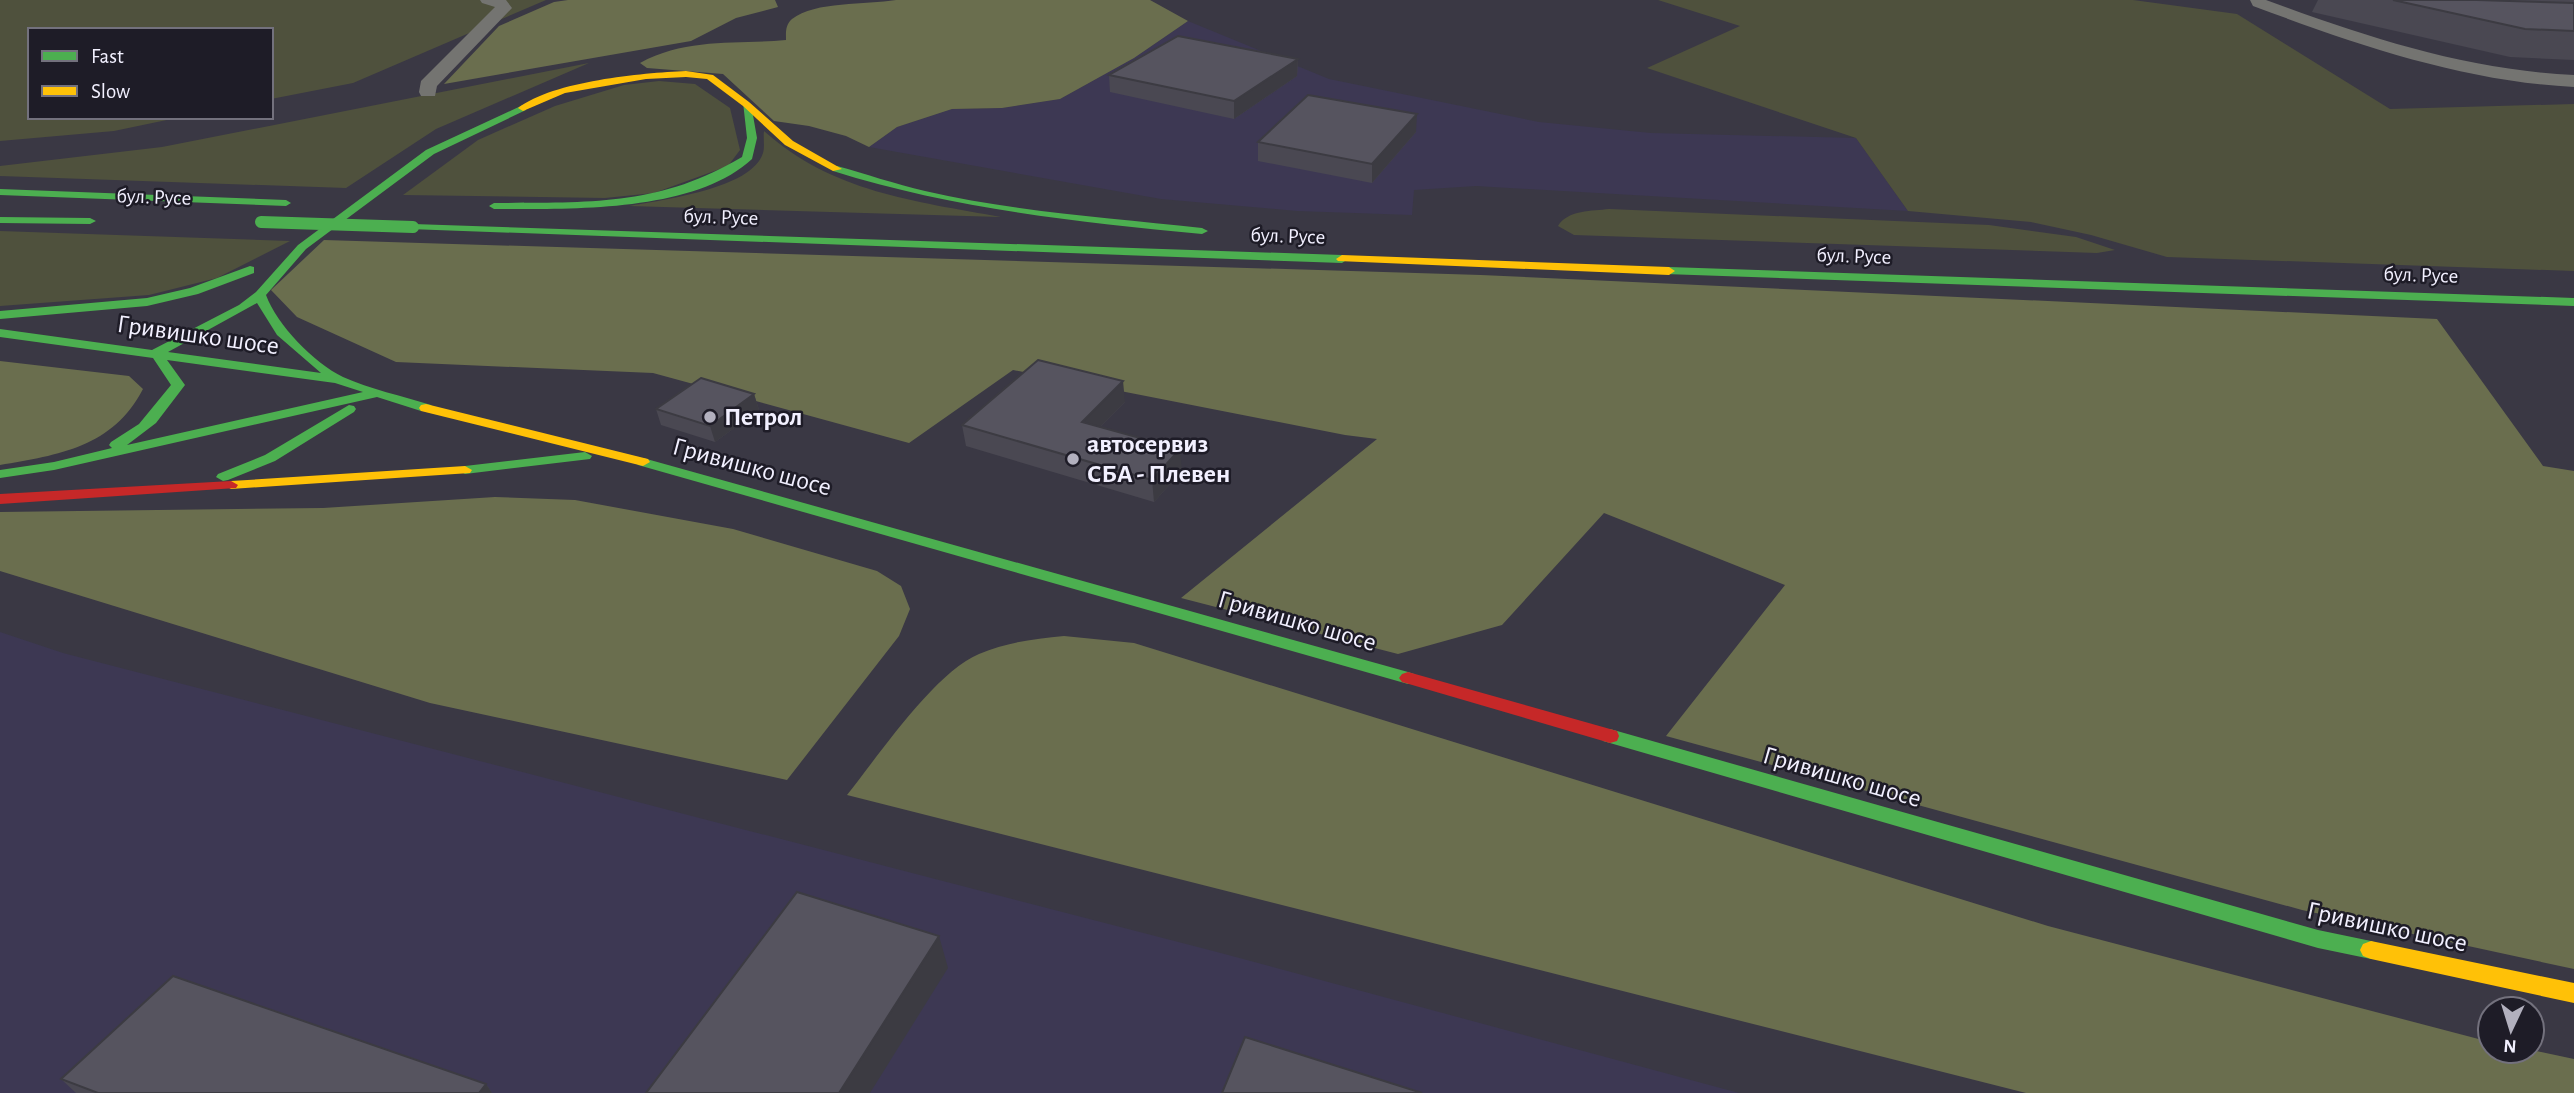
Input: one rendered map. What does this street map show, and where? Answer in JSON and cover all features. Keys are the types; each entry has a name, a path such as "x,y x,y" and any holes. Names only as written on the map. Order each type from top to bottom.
{"main road":[{"path":"156,353 243,308 260,295 302,247 430,152 478,127 563,91 636,77 686,74 710,77 746,104 752,138 747,159 723,178 681,193 630,200 476,208 643,215"},
{"name":"бул. Русе","path":"746,104 789,143 811,156 843,172 886,186 1019,212 1212,232 1017,227"},
{"name":"бул. Русе","path":"0,192 293,203"},
{"path":"326,204 380,206"},
{"name":"бул. Русе","path":"0,212 106,219 0,220"},
{"name":"бул. Русе","path":"252,222 2574,302"},
{"path":"0,315 81,309 193,291 302,247"},
{"path":"193,309 260,265"},
{"path":"260,295 261,307 278,328 337,379"},
{"path":"156,353 178,325"},
{"name":"Гривишко шосе","path":"0,333 337,379 441,412 611,453 958,549 2318,939 2574,992"},
{"path":"54,466 136,438 164,407 177,386 156,353"},
{"path":"0,474 54,466 377,392"},
{"path":"142,491 218,479 270,458 377,392"},
{"path":"0,499 427,474 611,453"}],"street":[{"path":"428,92 428,85 504,8 502,4 488,0"},
{"path":"2258,0 2259,3 2345,35 2460,66 2555,81 2574,81"}],"shaded area":[{"path":"1188,21 1329,79 1539,122 1651,133 1856,138 1908,211 1476,186 1414,190 1412,215 1297,211 1161,199 869,147 897,127 952,109 1002,108 1060,99 1134,58"},
{"path":"0,632 63,653 1217,952 1739,1093 0,1093"}],"green space":[{"path":"0,0 546,0 353,83 273,99 273,28 28,28 28,119 171,119 114,131 0,141"},
{"path":"775,0 778,7 736,18 691,41 444,84 499,26 554,2"},
{"path":"896,0 1150,0 1188,21 1134,58 1060,99 1002,108 952,109 897,127 869,147 846,136 809,126 774,121 723,74 647,68 640,63 676,49 694,46 786,40 788,24 802,13 827,6"},
{"path":"1658,0 2133,0 2237,14 2390,109 2574,104 2574,271 2167,257 2091,235 2031,222 1908,211 1856,138 1647,68 1740,26"},
{"path":"589,63 436,129 346,188 0,176 0,166 162,147"},
{"path":"659,81 695,84 730,108 740,150 728,166 654,193 605,198 403,195 478,140 555,106 624,85"},
{"path":"764,131 790,152 846,181 906,199 1001,217 629,206 704,191 742,176 755,165 763,153"},
{"path":"1609,209 1989,225 2076,237 2115,250 2097,253 1574,235 1558,226 1574,214"},
{"path":"0,231 290,241 217,278 149,295 0,306"},
{"path":"324,240 1481,275 2437,319 2543,466 2574,471 2574,969 2302,910 1666,736 1785,585 1604,513 1502,625 1398,654 1181,598 1377,439 1013,370 909,443 653,373 396,362 297,317 271,290"},
{"path":"0,361 129,376 143,389 131,409 100,436 63,452 0,465"},
{"path":"495,497 575,500 733,529 877,571 901,586 910,609 899,636 787,780 430,703 0,571 0,512 323,508"},
{"path":"1064,636 1134,643 2048,926 2476,1038 2476,1065 2546,1065 2546,1053 2574,1059 2574,1093 2026,1093 847,795 908,717 944,678 979,654 1031,640"}],"building":[{"path":"2393,0 2574,3 2574,31 2525,29"},
{"path":"1178,36 1298,59 1234,101 1109,75"},
{"path":"1308,95 1417,114 1372,164 1258,142"},
{"path":"1038,360 1123,381 1082,422 1180,449 1152,480 962,425"},
{"path":"701,378 754,394 710,426 656,409"},
{"path":"797,892 939,936 839,1093 646,1093"},
{"path":"173,976 486,1084 479,1093 98,1093 61,1079"},
{"path":"1245,1037 1422,1093 1222,1093"}],"traffic: fast":[{"path":"494,206 593,205 657,197 688,189 747,159 752,138 746,104"},
{"path":"156,353 243,308 260,295 302,247 430,152 523,108"},
{"path":"837,169 881,183 971,203 1202,231"},
{"path":"0,192 286,203"},
{"path":"0,220 90,221"},
{"path":"261,222 413,227"},
{"path":"413,227 1342,259"},
{"path":"0,315 147,302 194,291 250,270"},
{"path":"1669,271 2574,302"},
{"path":"260,295 272,321 291,343 337,379"},
{"path":"0,333 337,379 426,408"},
{"path":"116,445 136,434 152,420 178,385 156,353"},
{"path":"0,474 54,466 375,393"},
{"path":"223,477 270,458 349,409"},
{"path":"465,470 585,456"},
{"path":"643,462 1408,678"},
{"path":"1610,736 2318,939 2371,950"}],"traffic: slow":[{"path":"523,108 563,91 646,76 686,74 710,77 746,104 789,143 837,169"},
{"path":"1342,259 1669,271"},
{"path":"426,408 643,462"},
{"path":"231,485 465,470"},
{"path":"2371,950 2574,993"}],"traffic: jam":[{"path":"0,499 231,485"},
{"path":"1408,678 1610,736"}],"place":[{"name":"Петрол","path":"710,417"},
{"name":"автосервиз СБА - Плевен","path":"1073,459"}]}
